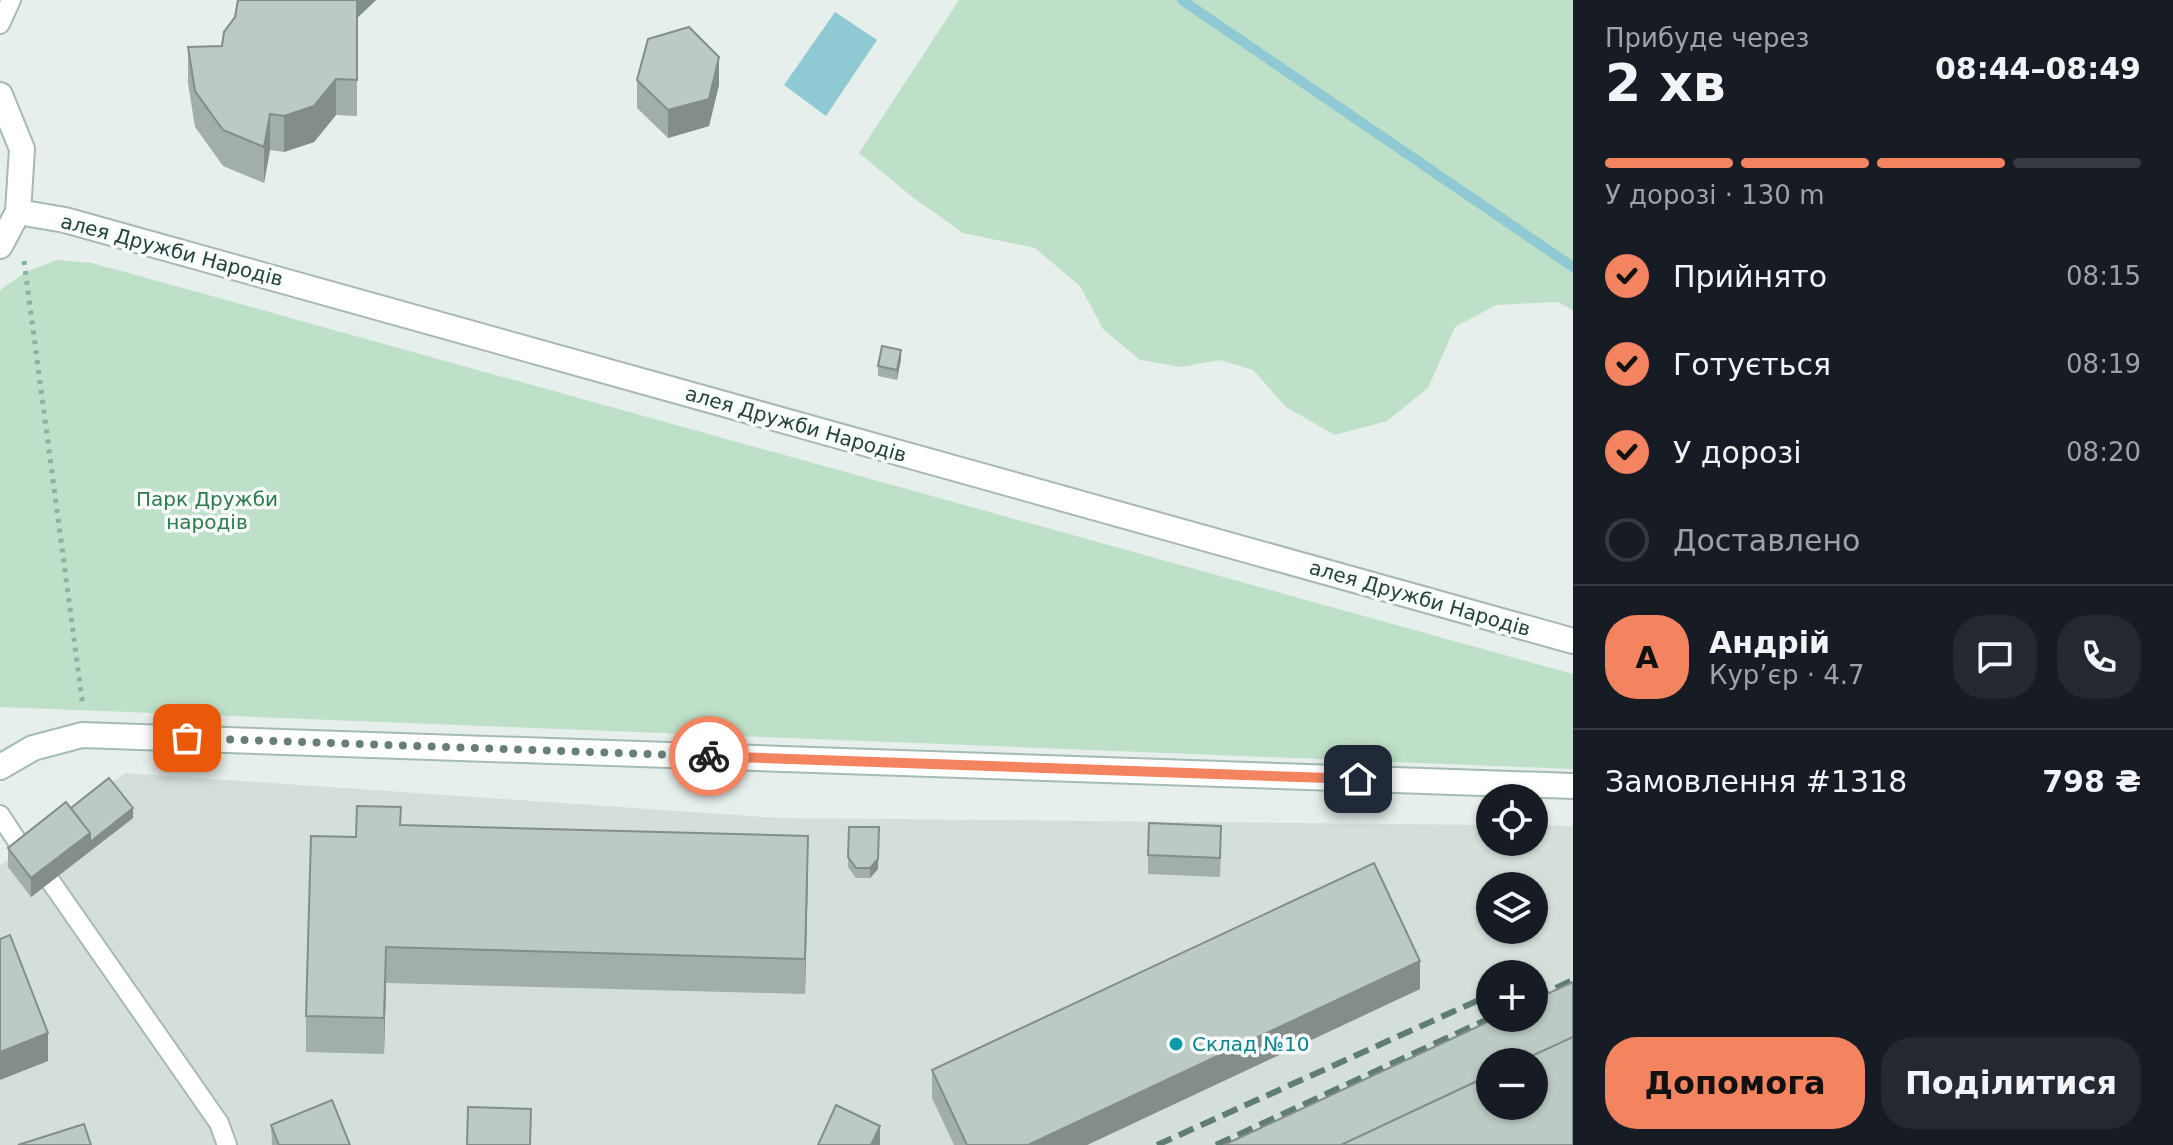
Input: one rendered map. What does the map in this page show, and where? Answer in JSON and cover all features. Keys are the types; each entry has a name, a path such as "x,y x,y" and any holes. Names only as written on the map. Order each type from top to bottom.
{"street":[{"path":"0,95 22,149 18,212 0,246"},
{"name":"алея Дружби Народів","path":"18,212 65,220 1573,641"},
{"path":"0,767 33,748 82,735 1573,786"}],"lane":[{"path":"0,24 11,0"},
{"path":"0,815 25,853"},
{"path":"51,882 219,1123 227,1145"}],"path":[{"path":"18,212 85,719"}],"shaded area":[{"path":"125,773 780,818 1476,825 1476,856 1548,856 1548,825 1573,826 1573,1145 0,1145 0,866"}],"green space":[{"path":"959,0 1573,0 1573,310 1557,302 1496,305 1455,327 1428,388 1387,421 1335,435 1286,407 1253,370 1220,360 1181,367 1140,360 1103,329 1080,286 1035,248 963,233 859,153"},
{"name":"Парк Дружби народів","path":"57,260 91,263 125,272 1573,674 1573,769 0,707 0,290 26,272"}],"water":[{"path":"835,12 877,40 826,116 784,85"}],"building":[{"path":"238,0 357,0 357,80 336,79 314,106 284,116 270,114 264,147 223,130 195,91 188,47 222,46 224,32 235,17"},
{"path":"689,27 719,57 709,99 668,110 637,80 648,39"},
{"path":"882,346 901,350 897,370 878,366"},
{"path":"109,778 133,808 90,842 90,833 71,808"},
{"path":"66,802 90,833 31,878 8,848"},
{"path":"357,806 401,807 400,825 808,836 805,959 386,947 384,1018 306,1016 311,836 356,837"},
{"path":"1149,823 1221,826 1220,858 1148,855"},
{"path":"849,827 879,827 878,859 870,868 856,868 848,857"},
{"name":"Склад №10","path":"1374,863 1420,961 1028,1145 967,1145 932,1070"},
{"path":"10,935 48,1033 0,1052 0,939"},
{"path":"1573,982 1573,1037 1548,1049 1476,1048 1476,1082 1341,1145 1224,1145 1476,1027 1476,1032 1548,1032 1548,994"},
{"path":"1573,1037 1573,1145 1341,1145 1476,1082 1476,1120 1548,1120 1548,1048"},
{"path":"332,1100 350,1145 279,1145 271,1125"},
{"path":"836,1105 880,1126 871,1145 818,1145"},
{"path":"468,1107 531,1109 530,1145 467,1145"},
{"path":"84,1124 91,1145 18,1145"}],"waterway":[{"path":"1182,0 1573,267"}],"railway":[{"path":"1548,992 1573,980"},
{"path":"1157,1145 1476,1001"},
{"path":"1216,1145 1476,1024"}],"way so far":[{"path":"187,738 709,756"}],"place":[{"name":"Склад №10","path":"1176,1044"}],"route":[{"path":"709,756 1358,779"}]}
